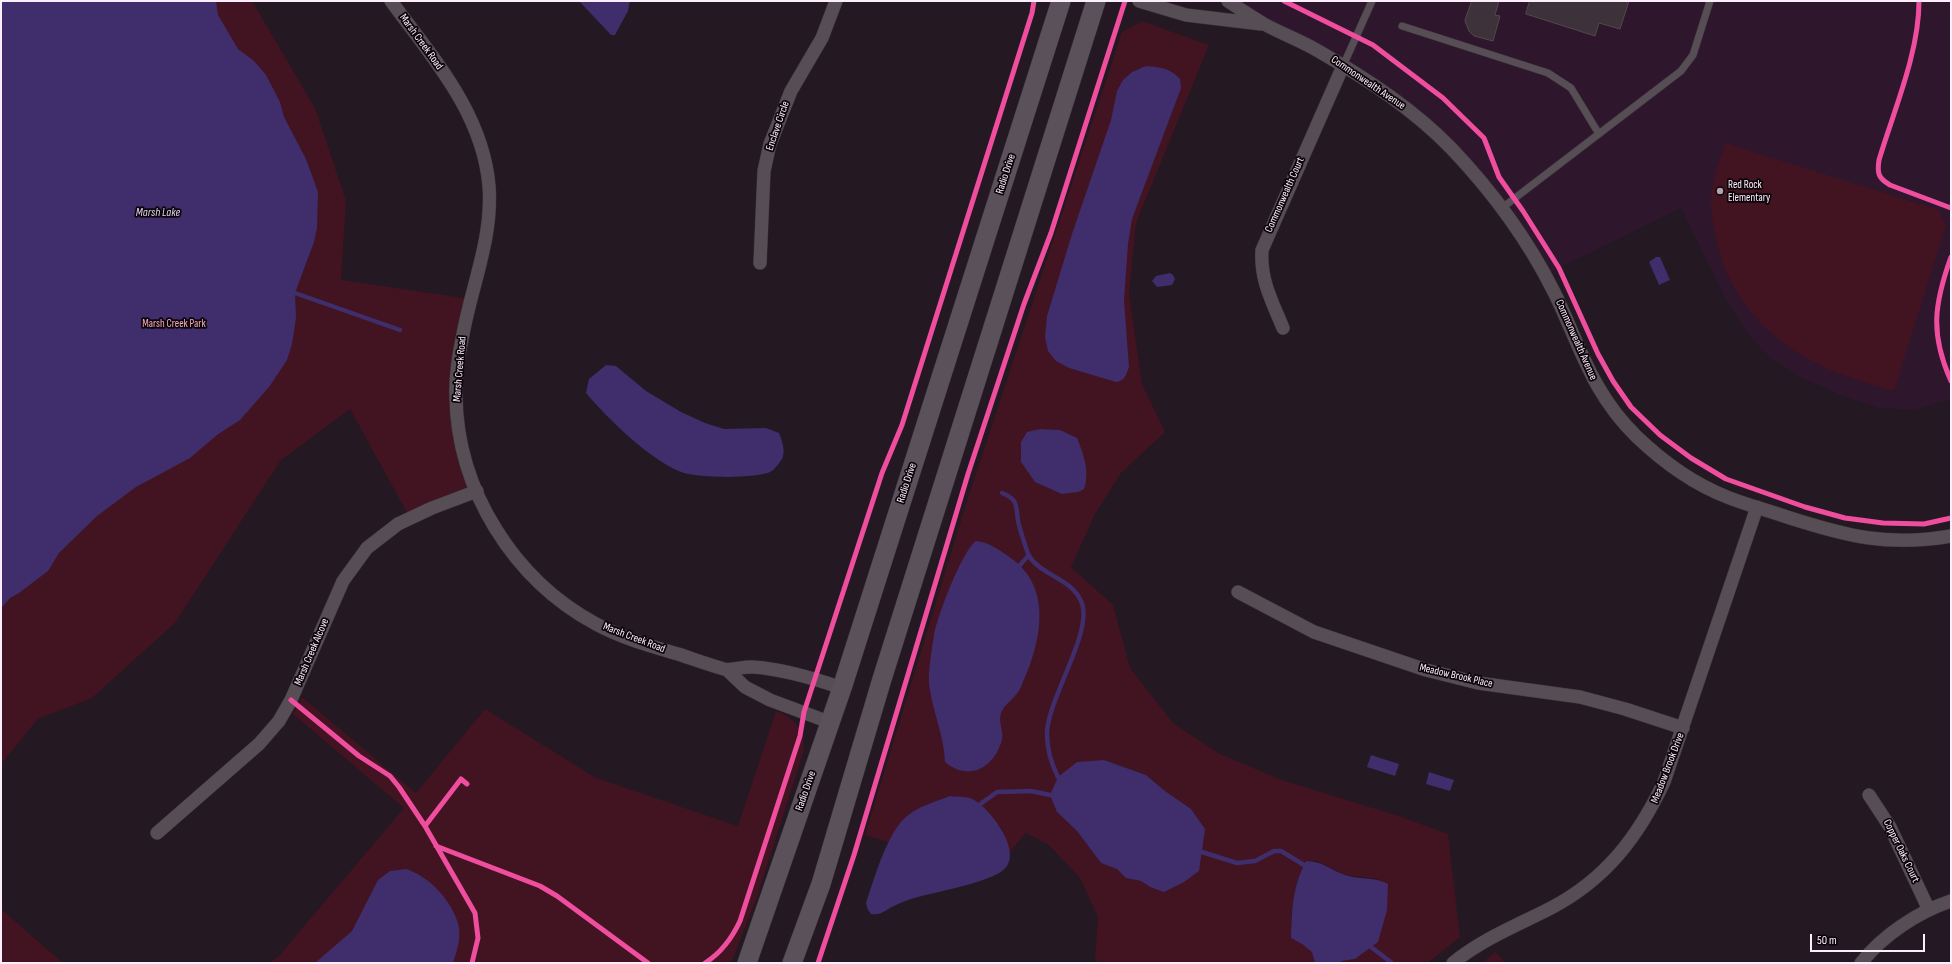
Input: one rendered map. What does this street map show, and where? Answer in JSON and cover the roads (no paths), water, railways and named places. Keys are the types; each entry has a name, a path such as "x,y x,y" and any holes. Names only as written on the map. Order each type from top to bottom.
{"main road":[{"name":"Radio Drive","path":"748,963 829,722 842,688 1061,1"},
{"path":"792,963 821,884 882,679 1096,1"}],"street":[{"name":"Marsh Creek Road","path":"391,1 454,87 469,115 481,148 489,186 488,220 463,334 456,395 459,430 465,459 487,515 502,540 521,564 544,588 571,609 597,624 627,638 727,670 749,667 777,670 842,688"},
{"name":"Enclave Circle","path":"760,263 764,171 770,144 790,90 822,38 836,1"},
{"name":"Commonwealth Avenue","path":"1139,1 1186,15 1264,24"},
{"name":"Commonwealth Avenue","path":"1228,1 1264,24 1318,50 1393,98 1421,120 1450,147 1502,208 1542,271 1554,291 1590,375 1618,416 1635,435 1675,468 1703,486 1726,497 1821,528 1876,540 1903,541 1951,536"},
{"name":"Commonwealth Court","path":"1283,328 1265,282 1261,267 1262,250 1343,66"},
{"name":"Marsh Creek Alcove","path":"157,833 259,744 279,721 291,700 343,581 367,548 398,524 432,508 477,491"},
{"name":"Meadow Brook Drive","path":"1453,963 1489,939 1576,894 1617,858 1635,836 1651,809 1664,782 1757,507"},
{"name":"Meadow Brook Place","path":"1238,592 1314,632 1426,670 1478,683 1580,697 1626,709 1683,728"},
{"name":"Marsh Creek Road","path":"727,670 745,687 770,700 829,722"},
{"name":"Copper Oaks Court","path":"1869,795 1890,827 1929,910"},
{"path":"1861,963 1880,943 1901,926 1929,910 1951,900"}],"lane":[{"path":"1343,66 1372,1"},
{"path":"1502,208 1681,71 1693,55 1710,1"},
{"path":"1402,26 1548,73 1571,88 1599,134"}],"water":[{"name":"Marsh Lake","path":"1,1 216,1 218,15 238,49 254,61 266,75 280,102 284,117 306,159 318,192 317,228 314,242 295,293 296,318 292,344 287,360 269,387 240,420 217,435 190,458 136,487 97,516 59,553 48,571 10,598 1,608"},
{"path":"579,1 630,1 628,11 615,35 611,35"},
{"path":"1146,66 1169,70 1180,79 1181,88 1132,219 1128,244 1124,300 1129,367 1123,379 1116,382 1069,368 1056,361 1048,351 1045,337 1047,316 1072,234 1111,120 1117,91 1123,80 1132,72"},
{"path":"1656,257 1660,257 1670,280 1659,285 1649,262"},
{"path":"1170,273 1175,279 1172,285 1157,287 1152,281 1156,276"},
{"path":"606,365 616,366 646,391 681,412 705,423 724,429 766,428 779,433 784,449 782,459 772,471 765,474 755,475 729,477 703,476 684,473 672,468 631,439 586,393 589,379"},
{"path":"1040,429 1060,430 1077,438 1084,457 1086,470 1086,483 1084,489 1078,492 1062,494 1035,482 1021,462 1021,442 1027,432"},
{"path":"976,541 989,544 997,548 1023,569 1033,583 1038,599 1040,617 1034,652 1028,670 1019,691 1005,707 1000,716 1002,740 998,750 987,765 980,769 963,771 954,768 945,762 929,684 929,673 934,635 940,614 957,570 970,547"},
{"path":"1371,755 1399,764 1395,776 1367,767"},
{"path":"1104,760 1146,775 1165,791 1191,809 1205,829 1199,871 1184,882 1164,892 1150,887 1141,881 1126,878 1117,869 1101,863 1077,831 1057,812 1050,795 1058,777 1077,762"},
{"path":"1429,772 1454,780 1450,791 1426,784"},
{"path":"950,796 972,799 979,803 994,819 1001,828 1009,849 1010,858 1007,866 1002,871 981,881 912,899 881,913 871,914 866,903 877,869 887,845 899,824 915,810"},
{"path":"1306,861 1317,862 1345,875 1377,880 1388,884 1387,910 1378,942 1355,959 1342,961 1339,963 1315,963 1312,952 1291,938 1292,908 1295,889"},
{"path":"406,869 415,872 431,883 445,898 455,914 459,928 459,938 453,963 315,963 352,931 378,880 390,871"}],"waterway":[{"path":"295,293 400,330"},
{"path":"1002,493 1014,501 1019,524 1029,556 1041,568 1071,587 1081,601 1084,614 1082,629 1049,719 1047,734 1048,745 1051,761 1058,777"},
{"path":"1020,565 1029,555"},
{"path":"979,805 997,792 1031,791 1050,795"},
{"path":"1202,852 1237,863 1255,861 1274,851 1281,851 1304,865"},
{"path":"1371,947 1392,963"}],"place":[{"name":"Red Rock Elementary","path":"1720,191"}],"park label":[{"name":"Marsh Creek Park","path":"174,324"}]}
